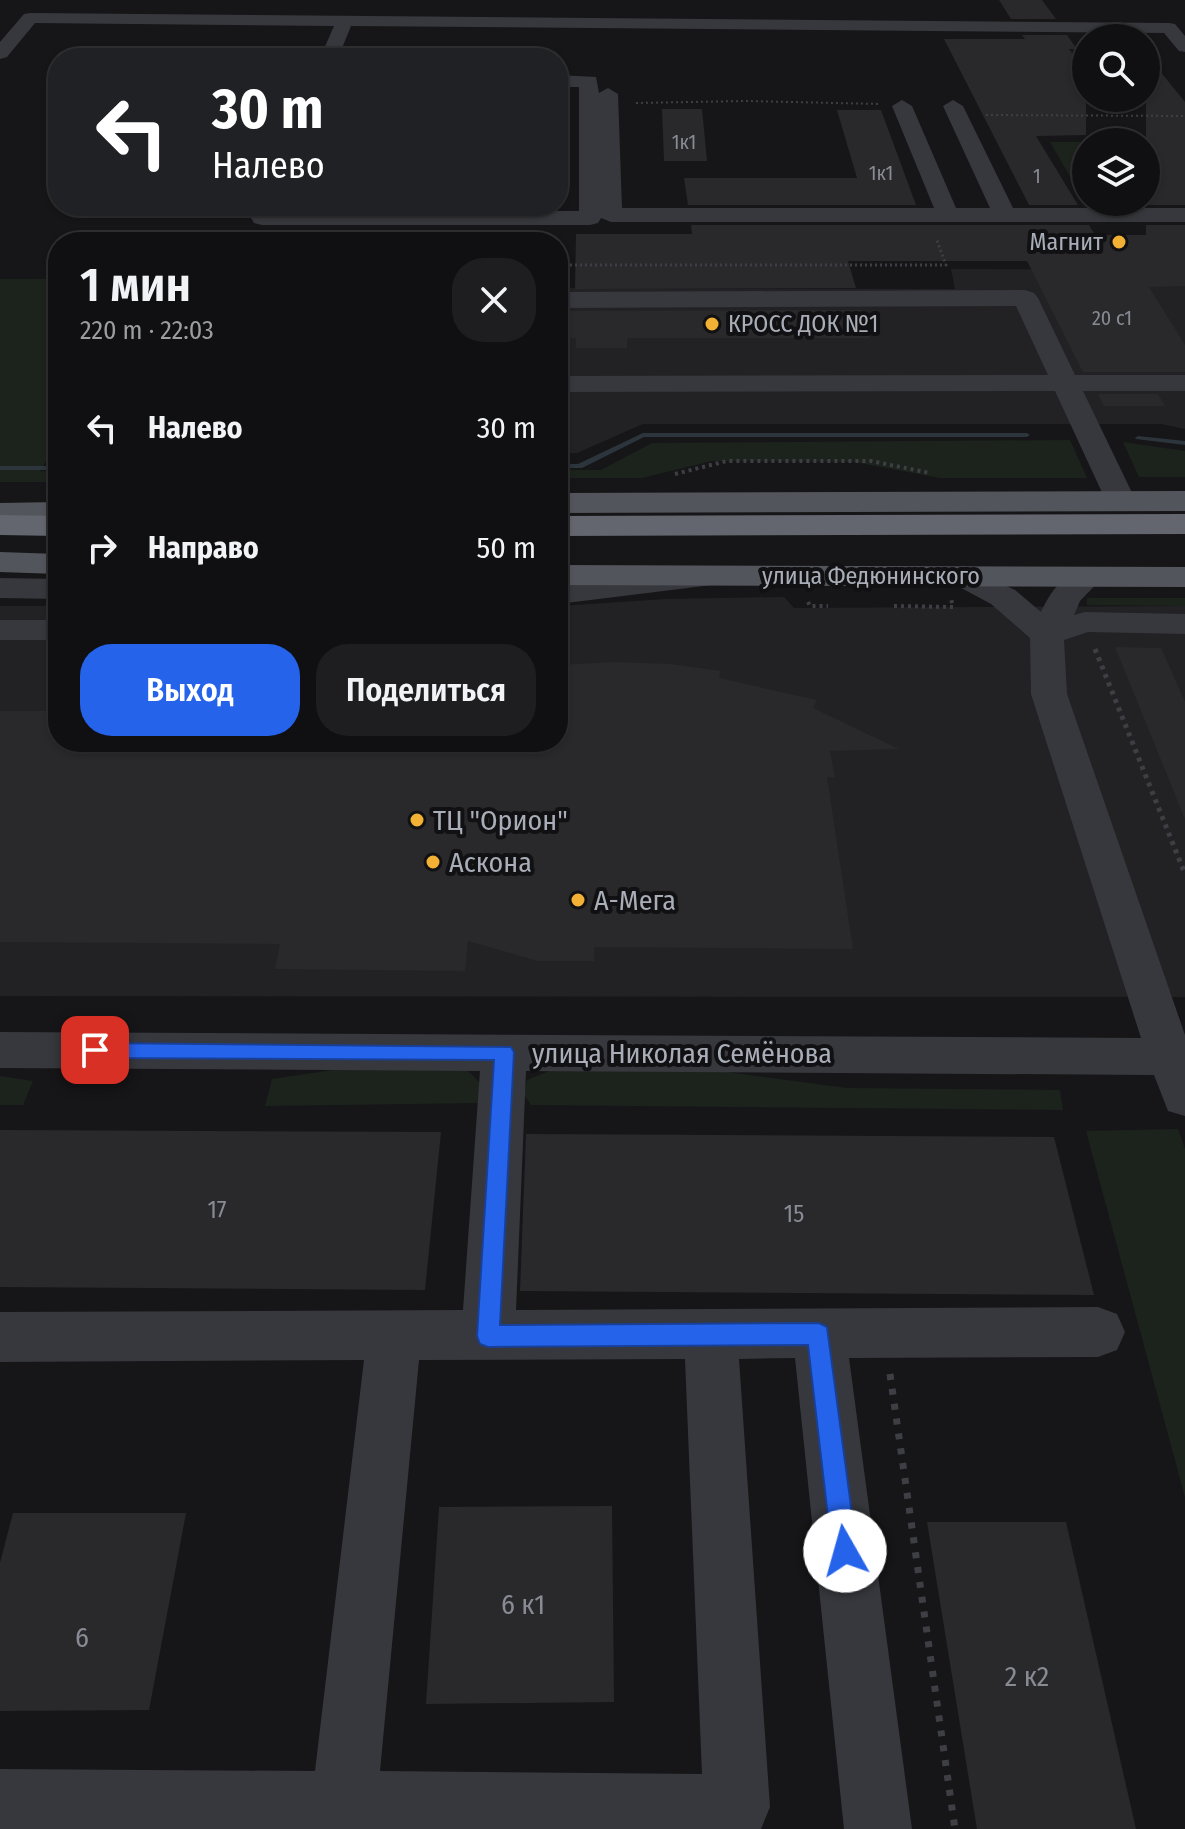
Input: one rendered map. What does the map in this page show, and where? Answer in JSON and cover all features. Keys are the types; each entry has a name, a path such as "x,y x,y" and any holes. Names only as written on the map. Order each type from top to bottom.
{"highway":[{"name":"улица Федюнинского","path":"568,526 1185,524"},
{"path":"0,525 48,526"},
{"name":"улица Федюнинского","path":"568,548 1185,547"},
{"path":"0,548 48,548"}],"main road":[{"path":"568,503 1185,501"},
{"path":"0,513 48,512"},
{"path":"0,562 48,564"},
{"name":"улица Федюнинского","path":"568,575 1185,577"},
{"path":"1124,577 1185,587"}],"street":[{"path":"0,53 30,18 633,22 768,27 1169,28 1185,47"},
{"path":"333,48 345,20"},
{"path":"263,216 590,218 589,81 568,81"},
{"path":"608,94 611,215 1185,215"},
{"path":"892,105 948,215"},
{"path":"953,106 1005,215"},
{"path":"568,300 1025,298 1121,501"},
{"path":"568,384 1185,383"},
{"path":"568,593 714,576"},
{"path":"964,576 1066,629 1185,624"},
{"path":"1087,577 1065,597 1066,629 1049,694 1152,1008 1180,1070"},
{"path":"0,588 48,589"},
{"path":"0,630 48,630"},
{"name":"улица Николая Семёнова","path":"0,1050 504,1052 1180,1070"},
{"path":"488,1336 504,1052"},
{"path":"0,1337 1098,1332"},
{"path":"0,1802 737,1807 711,1334"},
{"path":"819,1334 878,1829"},
{"path":"344,1804 394,1337"}],"path":[{"path":"637,116 636,101 892,105"},
{"path":"974,115 1185,116"},
{"path":"661,477 727,461 871,461 934,473"},
{"path":"1066,629 1185,874"},
{"path":"884,1333 955,1829"}],"shaded area":[{"path":"1050,142 1072,142 1071,178"},
{"path":"951,269 1185,270 1185,429 1161,424 643,424 577,453 568,453 568,288 955,289"},
{"path":"0,279 48,279 48,458 40,471 48,471 48,482 0,482"},
{"path":"1070,440 1087,478 940,478 854,462 712,461 642,478 568,478 568,470 601,470 652,443"},
{"path":"1123,442 1185,451 1185,477 1139,477"},
{"path":"784,597 794,608 1185,606 1185,997 0,996 0,606 48,606 48,752 568,752 568,605 667,599"},
{"path":"1087,598 1185,598 1185,606 1087,605"},
{"path":"380,1063 458,1066 468,1071 486,1089 479,1103 265,1106 272,1079"},
{"path":"552,1070 727,1072 847,1088 1060,1090 1063,1110 531,1105 524,1095 527,1080"},
{"path":"0,1076 33,1081 23,1105 0,1105"},
{"path":"1178,1129 1185,1149 1185,1497 1086,1131"}],"building":[{"path":"999,0 1042,0 1056,19 1011,19"},
{"path":"1022,35 1067,35 1072,42 1072,49 1069,49 1072,53 1072,112 1086,112 1086,128 1072,128 1072,135 1036,136 1072,195 1072,205 1029,205 944,39 1025,39"},
{"path":"1160,71 1185,102 1185,205 1160,205 1160,128 1146,128 1146,112 1160,112"},
{"path":"662,109 702,109 707,161 664,161"},
{"path":"837,110 881,110 916,205 688,205 684,178 857,178"},
{"path":"691,225 1089,225 1095,235 1146,235 1146,225 1185,225 1185,286 1149,287 1185,345 1185,372 1083,372 1027,261 848,261 856,288 575,289 576,234 692,234"},
{"name":"КРОСС ДОК №1","path":"862,310 870,338 627,338 627,348 576,348 576,338 568,338 568,311"},
{"path":"1098,394 1158,394 1165,406 1104,406"},
{"path":"1115,647 1161,648 1185,702 1185,819"},
{"name":"ТЦ \"Орион\"","path":"568,664 670,664 721,671 719,678 817,700 813,708 899,749 830,751 835,778 827,777 853,949 594,947 594,961 538,961 468,941 465,971 275,969 280,944 0,942 0,711 48,711 48,752 568,752"},
{"path":"0,1130 441,1132 425,1290 0,1287"},
{"path":"526,1134 1054,1137 1094,1295 520,1291"},
{"path":"612,1506 614,1702 426,1704 439,1507"},
{"path":"13,1513 186,1513 149,1710 0,1711 0,1563"},
{"path":"927,1522 1066,1522 1136,1829 977,1829"}],"waterway":[{"path":"568,466 579,466 643,435 1027,435"},
{"path":"1138,438 1185,443"},
{"path":"0,468 48,468"}],"place":[{"name":"Магнит","path":"1119,242"},
{"name":"КРОСС ДОК №1","path":"712,324"},
{"name":"ТЦ \"Орион\"","path":"417,820"},
{"name":"Аскона","path":"433,862"},
{"name":"А-Мега","path":"578,900"}],"route":[{"path":"95,1050 504,1052 488,1336 819,1334 845,1551"}]}
